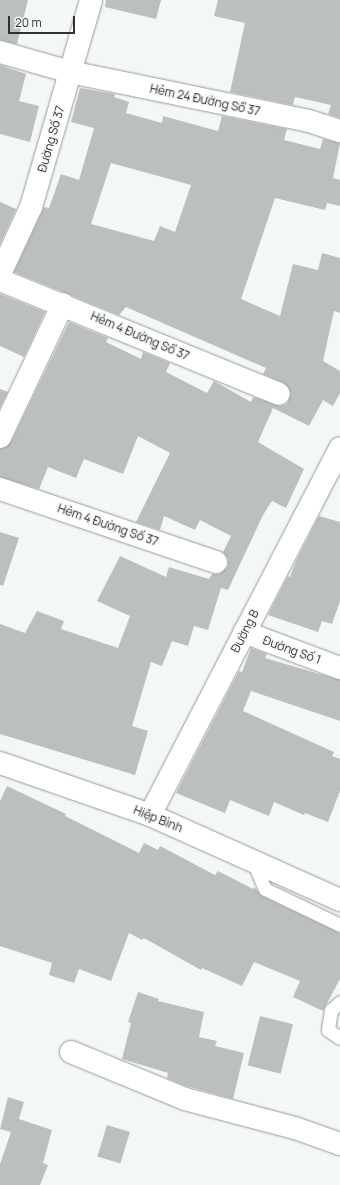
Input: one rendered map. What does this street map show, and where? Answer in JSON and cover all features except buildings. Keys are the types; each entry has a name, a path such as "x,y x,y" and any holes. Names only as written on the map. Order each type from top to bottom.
{"street":[{"name":"Đường Số 37","path":"0,274 31,207 91,0"},
{"name":"Hẻm 24 Đường Sổ 37","path":"0,52 70,72 309,121 340,131"},
{"name":"Hẻm 4 Đường Sổ 37","path":"0,280 63,304 279,394"},
{"path":"0,437 63,304"},
{"name":"Đường B","path":"150,815 340,448"},
{"name":"Hẻm 4 Đường Số 37","path":"0,489 216,562"},
{"name":"Đường Số 1","path":"244,632 340,668"},
{"name":"Hiệp Bình","path":"0,763 150,815 312,886 340,900"},
{"path":"71,1052 185,1100 295,1128 340,1144"}],"lane":[{"path":"254,861 265,889 340,925"},
{"path":"340,1002 331,1010 328,1030 340,1038"}]}
